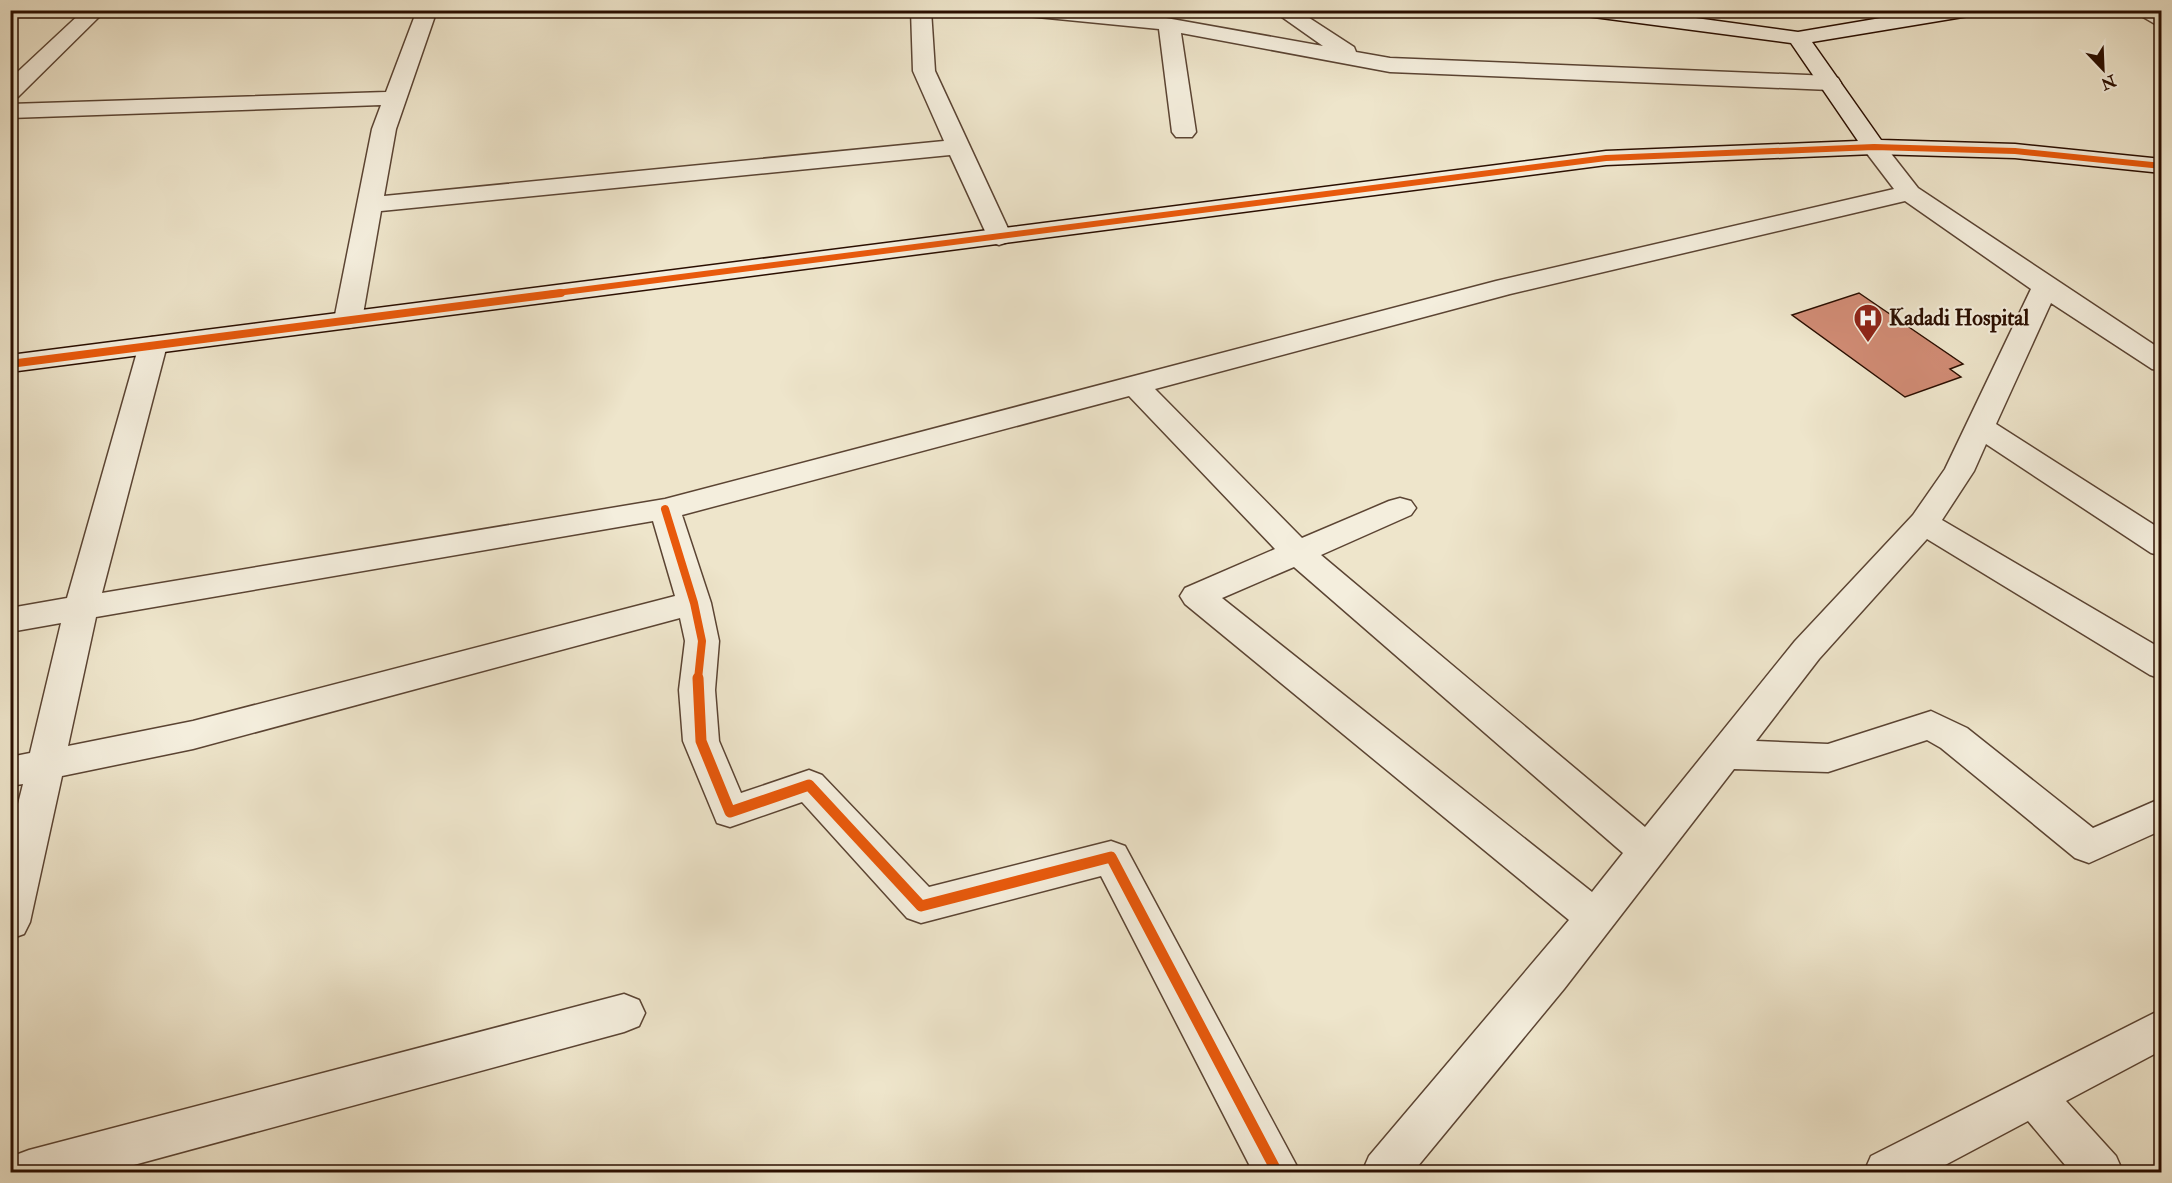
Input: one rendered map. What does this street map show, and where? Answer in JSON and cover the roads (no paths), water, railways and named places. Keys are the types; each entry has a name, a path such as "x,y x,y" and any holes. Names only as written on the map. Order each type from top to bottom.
{"street":[{"path":"10,93 96,10"},
{"path":"348,320 384,129 427,10"},
{"path":"921,10 924,71 999,237"},
{"path":"1027,10 1169,24 1389,65 1830,83"},
{"path":"1282,10 1358,59"},
{"path":"1586,10 1798,38 1969,10"},
{"path":"2141,10 2162,21"},
{"path":"1169,24 1184,132"},
{"path":"1798,38 1874,147 1910,193 2045,287 2162,363"},
{"path":"10,111 395,98"},
{"path":"370,205 958,147"},
{"path":"10,364 1606,158 1874,147 2015,151 2162,166"},
{"path":"2127,163 2162,183"},
{"path":"10,620 665,509 1505,287 1910,193"},
{"path":"1385,1173 1595,917 1807,650 1924,523 1959,471 2045,287"},
{"path":"10,922 95,550 153,345"},
{"path":"1135,385 1298,553 1647,851"},
{"path":"1979,426 2162,544"},
{"path":"1400,508 1197,596 1595,917"},
{"path":"665,509 694,603 702,640 697,690 701,741 730,812 809,785 921,906 1111,858 1277,1173"},
{"path":"1924,523 2162,666"},
{"path":"10,772 193,735 694,603"},
{"path":"1725,754 1828,758 1931,724 1954,738 2089,847 2162,813"},
{"path":"29,1173 624,1013"},
{"path":"1887,1173 2162,1028"},
{"path":"2034,1095 2100,1173"}],"place":[{"name":"Kadadi Hospital","path":"1868,344"}]}
